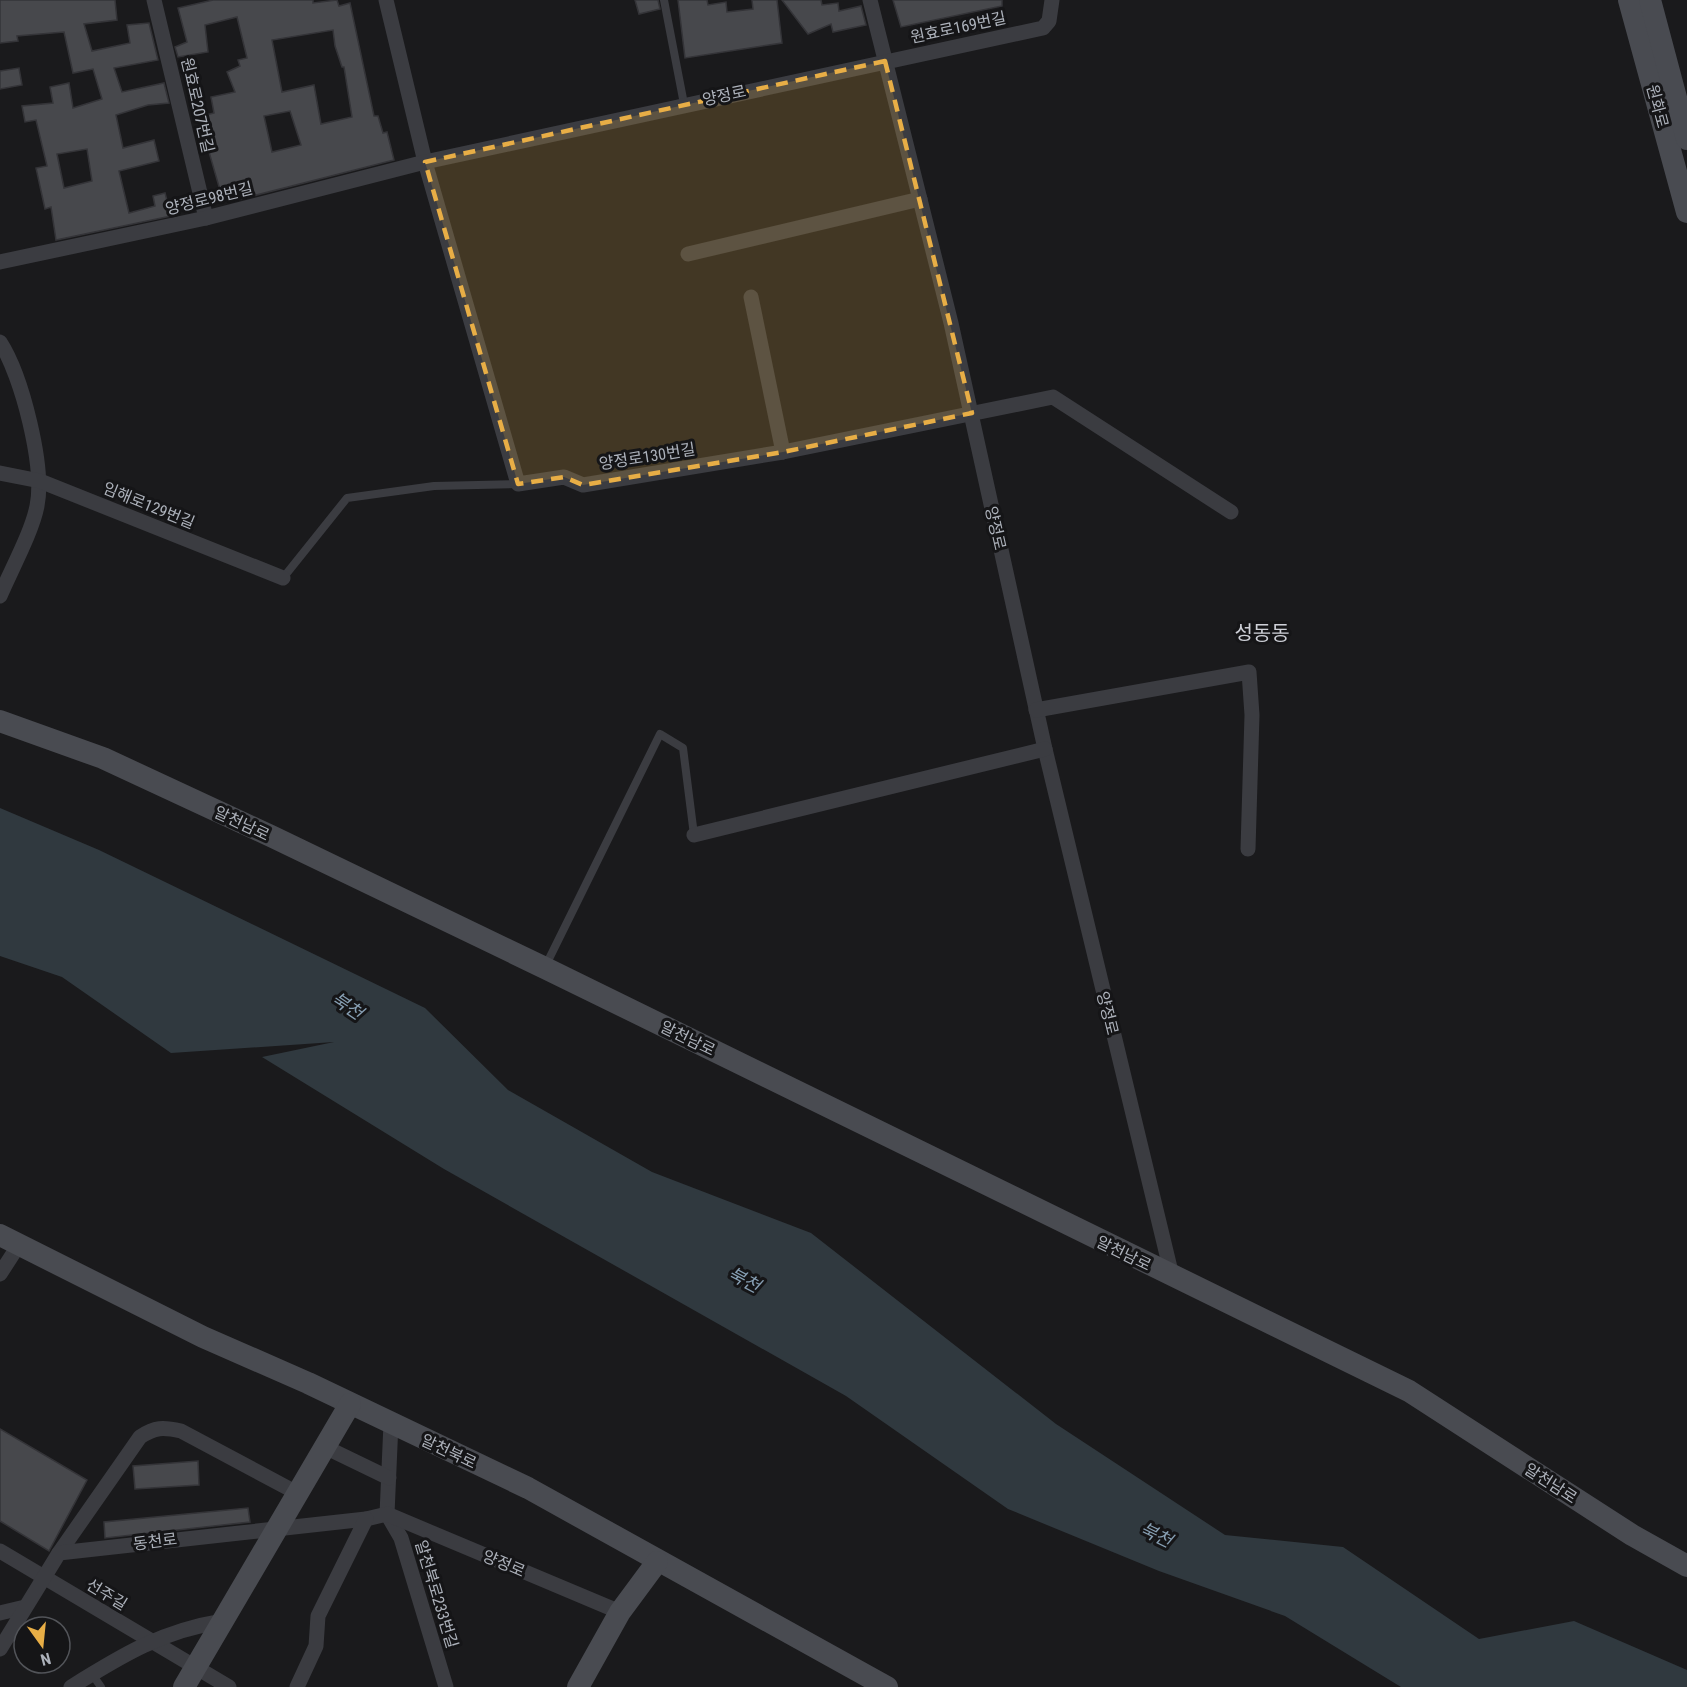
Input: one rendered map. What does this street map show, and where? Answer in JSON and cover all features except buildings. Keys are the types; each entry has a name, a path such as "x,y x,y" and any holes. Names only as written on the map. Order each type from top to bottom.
{"street":[{"name":"원효로207번길","path":"154,0 206,218"},
{"path":"386,0 425,162 518,484"},
{"path":"870,0 885,61"},
{"name":"원효로169번길","path":"885,61 1043,28 1049,21 1052,0"},
{"name":"원화로","path":"1629,0 1687,212"},
{"name":"원화로","path":"1650,0 1687,139"},
{"name":"양정로","path":"425,162 885,61 972,412 1045,749 1172,1276"},
{"name":"양정로98번길","path":"1,258 206,218 425,162"},
{"path":"688,254 920,199"},
{"path":"751,297 783,452"},
{"path":"0,342 10,357 27,415 40,481 37,508 0,596"},
{"path":"972,412 1053,397 1231,512"},
{"name":"양정로130번길","path":"518,484 564,477 583,485 783,452 972,412"},
{"name":"임해로129번길","path":"0,473 40,481 283,578"},
{"path":"1036,710 1249,672 1252,716 1248,849"},
{"name":"알천남로","path":"0,721 103,758 545,968 1409,1391 1632,1535 1687,1566"},
{"path":"694,835 1045,749"},
{"path":"0,1274 10,1239"},
{"name":"알천북로","path":"10,1239 203,1336 528,1488 657,1562 887,1687"},
{"path":"190,1678 351,1404"},
{"path":"387,1514 391,1423"},
{"path":"0,1649 59,1553 140,1437 153,1428 163,1427 181,1431 299,1494"},
{"path":"327,1448 389,1478"},
{"name":"양정로","path":"387,1514 620,1612"},
{"name":"동천로","path":"59,1553 280,1526 366,1519 387,1514"},
{"name":"알천북로233번길","path":"387,1514 401,1538 446,1687"},
{"path":"297,1687 316,1646 318,1616 366,1519"},
{"name":"선주길","path":"0,1551 150,1641 190,1678 229,1687"},
{"path":"578,1687 620,1612 657,1562"},
{"path":"0,1613 25,1607"},
{"path":"71,1687 150,1641 188,1627 223,1621"}],"lane":[{"path":"664,0 684,104"},
{"path":"283,578 347,498 434,486 518,484"},
{"path":"545,968 660,734 683,748 694,835"},
{"path":"92,1674 101,1687"}],"highlighted area":[{"path":"885,61 972,413 783,452 583,485 564,477 518,484 425,162"}],"water":[{"name":"북천","path":"0,808 99,850 425,1008 508,1090 652,1172 811,1233 1056,1424 1225,1535 1343,1547 1479,1639 1574,1621 1687,1670 1687,1687 1401,1687 1285,1616 1159,1571 1008,1509 846,1396 444,1169 262,1057 334,1042 171,1053 62,977 0,956"}],"district":[{"name":"성동동","path":"1262,633"}]}
